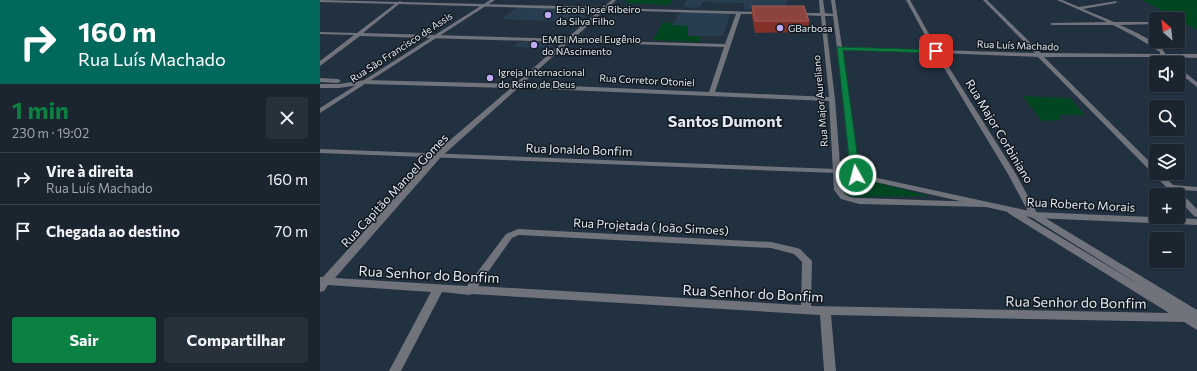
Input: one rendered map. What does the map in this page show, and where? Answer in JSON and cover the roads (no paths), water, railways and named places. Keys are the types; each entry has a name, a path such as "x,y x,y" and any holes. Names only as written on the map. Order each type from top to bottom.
{"street":[{"name":"Rua São Francisco de Assis","path":"320,111 493,0"},
{"name":"Rua Capitão Manoel Gomes","path":"322,284 438,155 614,0"},
{"name":"Rua Major Aureliano","path":"821,0 832,99 838,190 843,198 859,201 983,205"},
{"path":"833,0 856,175"},
{"name":"Rua Major Corbiniano","path":"908,0 936,51 1012,174 1034,215"},
{"path":"985,0 1149,166"},
{"path":"1060,0 1115,24 1155,46 1162,51 1163,56"},
{"path":"320,1 769,13"},
{"path":"320,64 400,2"},
{"path":"1080,8 1116,2"},
{"path":"711,94 739,12"},
{"path":"792,14 835,15"},
{"path":"1052,24 1149,23"},
{"path":"320,33 727,46"},
{"name":"Rua Luís Machado","path":"839,48 1039,55 1163,56"},
{"name":"Rua Luís Machado","path":"1185,56 1197,56"},
{"path":"320,80 354,80 380,72"},
{"path":"1185,75 1197,84"},
{"name":"Rua Corretor Otoniel","path":"320,86 365,82 518,86 832,99"},
{"name":"Rua Jonaldo Bonfim","path":"320,151 836,171"},
{"path":"836,171 1011,211 1197,325"},
{"path":"1164,180 1197,214"},
{"path":"1171,187 1197,189"},
{"name":"Rua Roberto Morais","path":"1011,211 1034,215 1197,222"},
{"path":"1034,215 1197,315"},
{"name":"Rua Projetada ( João Simoes)","path":"469,291 509,236 518,232 763,244 797,251 807,261 806,310"},
{"name":"Rua Senhor do Bonfim","path":"322,284 438,289 826,311 1184,318"},
{"path":"395,371 438,289"},
{"path":"826,311 830,371"}],"place":[{"name":"Escola José Ribeiro da Silva Filho","path":"548,15"},
{"name":"GBarbosa","path":"780,28"},
{"name":"EMEI Manoel Eugênio do NAscimento","path":"534,45"},
{"name":"Igreja Internacional do Reino de Deus","path":"490,78"}],"district":[{"name":"Santos Dumont","path":"725,120"}]}
